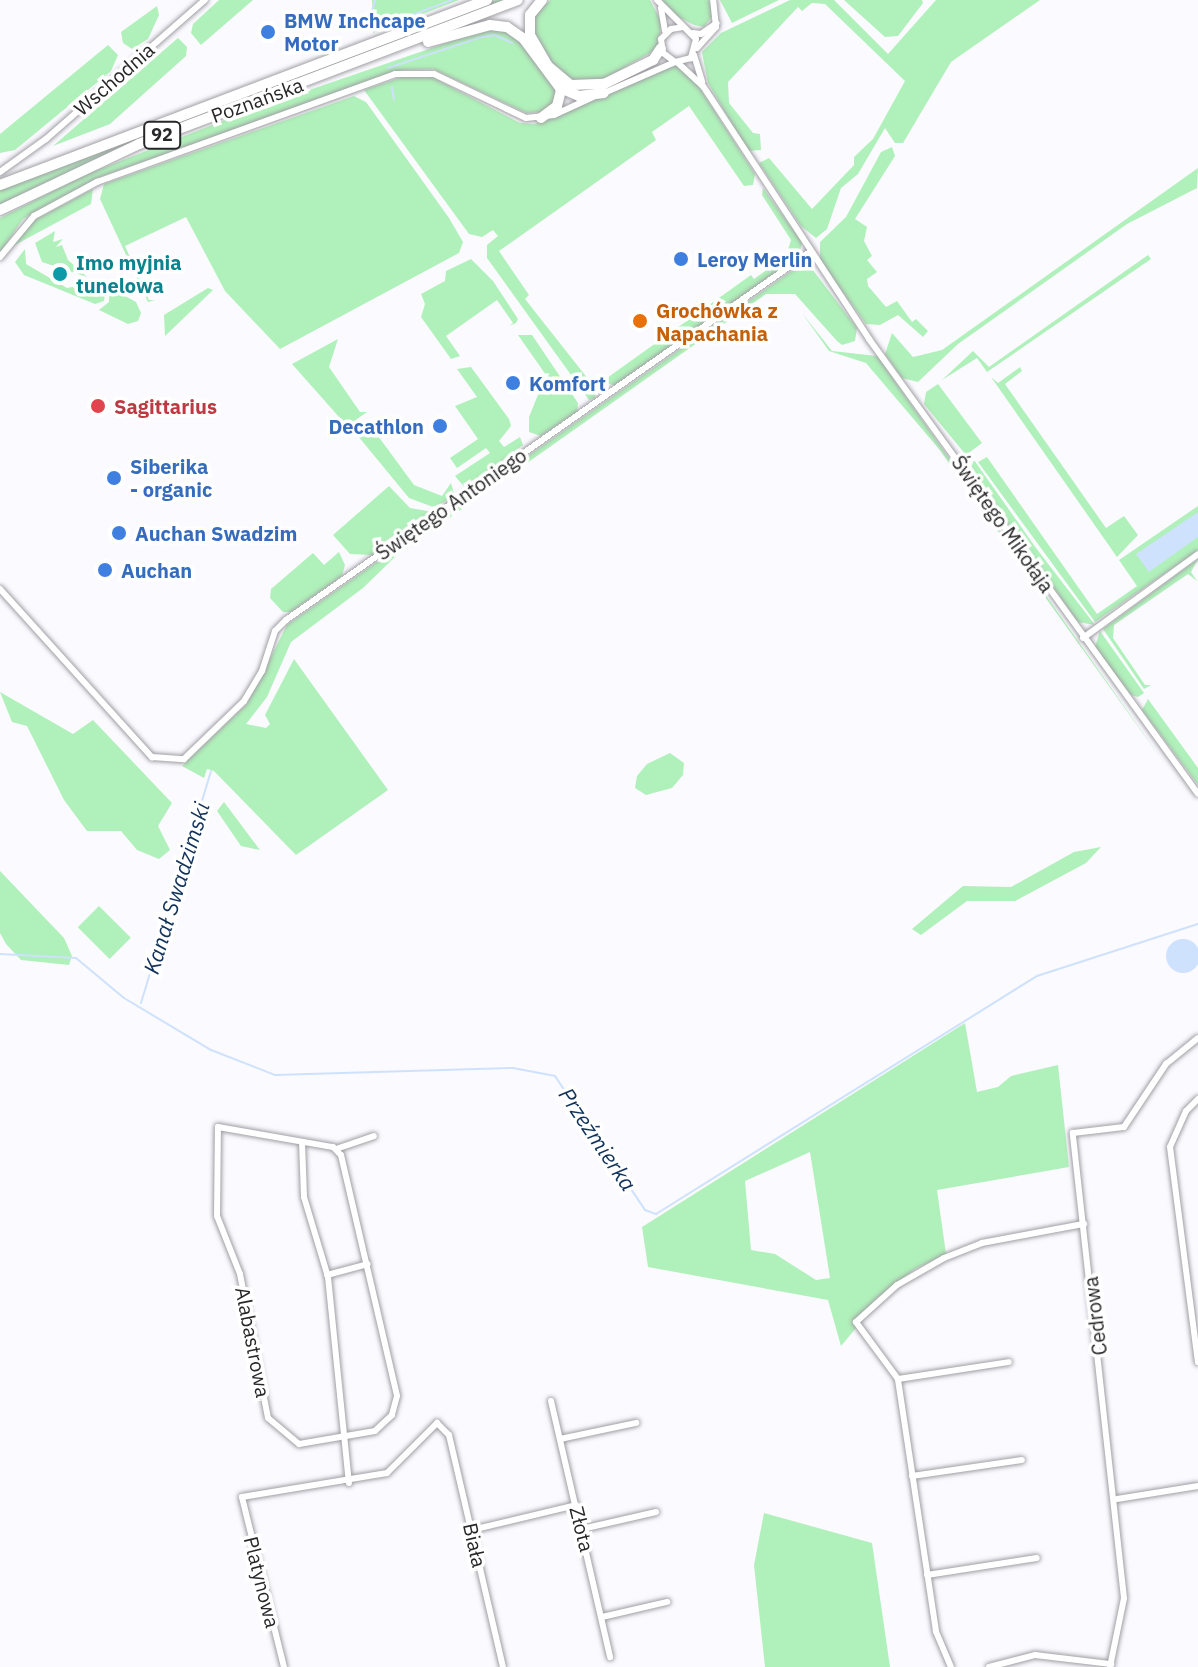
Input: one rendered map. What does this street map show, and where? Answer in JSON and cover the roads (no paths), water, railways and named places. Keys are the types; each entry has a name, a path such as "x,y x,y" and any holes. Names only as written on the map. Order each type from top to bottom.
{"main road":[{"name":"Poznańska","path":"0,185 487,0"},
{"name":"Poznańska","path":"0,210 127,149 399,48 518,0"},
{"path":"541,118 557,106 562,90 558,77 530,35 530,15 542,0"},
{"path":"399,48 503,26 520,35 544,74 562,90 583,96 604,93"},
{"path":"558,77 576,86 599,86 652,61 661,48"}],"street":[{"name":"Wschodnia","path":"0,172 23,158 205,0"},
{"path":"0,257 34,216 97,182 395,74 434,74 521,117 541,118 695,52 717,23 713,0"},
{"path":"659,2 692,33 701,34 717,23"},
{"path":"659,2 664,34 661,48 703,86 810,252"},
{"path":"664,34 683,27"},
{"path":"692,33 703,86"},
{"name":"Świętego Antoniego","path":"0,589 152,757 184,759 244,701 262,671 275,631 286,620 810,252"},
{"name":"Świętego Mikołaja","path":"810,252 1083,638 1198,794"},
{"path":"1083,638 1198,554"},
{"name":"Cedrowa","path":"1111,1665 1124,1598 1117,1499 1073,1133 1124,1127 1166,1064 1198,1038"},
{"path":"1198,1099 1186,1111 1170,1147 1198,1362"},
{"name":"Alabastrowa","path":"218,1127 336,1149 368,1264 397,1396 384,1424 342,1439 299,1444 268,1418 240,1274 217,1216 218,1127"},
{"path":"336,1149 374,1136"},
{"path":"302,1142 304,1197 327,1275 349,1483"},
{"path":"951,1667 936,1631 898,1379 856,1322 897,1285 944,1258 982,1243 1084,1224"},
{"path":"327,1275 368,1264"},
{"path":"898,1379 1009,1362"},
{"name":"Złota","path":"551,1401 610,1657"},
{"path":"560,1439 636,1423"},
{"name":"Biała","path":"349,1483 387,1473 431,1426 442,1425 472,1530 503,1667"},
{"path":"912,1476 1022,1460"},
{"name":"Platynowa","path":"284,1667 242,1497 349,1483"},
{"path":"1117,1499 1198,1486"},
{"path":"472,1530 576,1505"},
{"path":"582,1529 656,1512"},
{"path":"927,1575 1037,1558"},
{"path":"602,1617 667,1602"},
{"path":"989,1667 1035,1655 1111,1665"}],"water":[{"path":"1198,512 1198,537 1149,572 1136,554"},
{"path":"1183,939 1195,944 1200,956 1195,968 1183,973 1171,968 1166,956 1171,944"}],"waterway":[{"name":"Kanał Swadzimski","path":"375,0 371,14 375,30"},
{"path":"375,29 452,0"},
{"path":"388,68 482,37 495,35 512,43"},
{"name":"Kanał Swadzimski","path":"392,87 394,100"},
{"name":"Kanał Swadzimski","path":"141,1003 211,771"},
{"name":"Przeźmierka","path":"0,954 76,958 124,998 211,1050 275,1075 513,1068 555,1076 645,1210 656,1214 1037,976 1198,924"}],"place":[{"name":"BMW Inchcape Motor","path":"268,32"},
{"name":"Leroy Merlin","path":"681,259"},
{"name":"Imo myjnia tunelowa","path":"60,274"},
{"name":"Grochówka z Napachania","path":"640,321"},
{"name":"Komfort","path":"513,383"},
{"name":"Sagittarius","path":"98,406"},
{"name":"Decathlon","path":"440,426"},
{"name":"Siberika - organic","path":"114,478"},
{"name":"Auchan Swadzim","path":"119,533"},
{"name":"Auchan","path":"105,570"}]}
